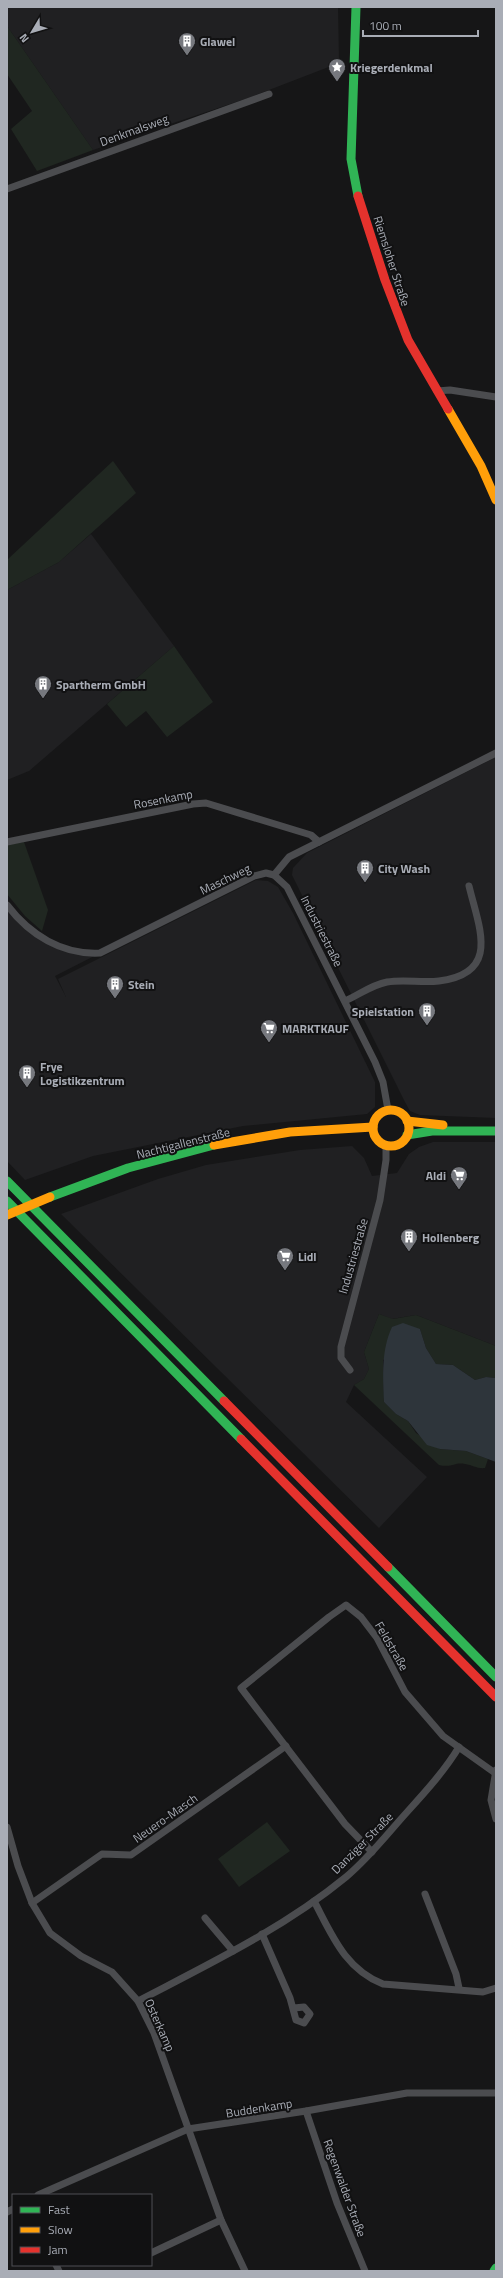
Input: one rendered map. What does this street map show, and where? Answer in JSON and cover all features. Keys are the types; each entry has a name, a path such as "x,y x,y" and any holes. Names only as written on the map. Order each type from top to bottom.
{"main road":[{"name":"Riemsloher Straße","path":"356,7 350,159 355,185 397,314 408,340 482,466 496,500"},
{"path":"407,1120 407,1135 401,1143 386,1145 376,1138 373,1127 377,1116 388,1110 400,1112 407,1120 444,1125 496,1126"},
{"name":"Nachtigallenstraße","path":"7,1216 50,1197 120,1171 200,1148 316,1130 373,1127"},
{"path":"407,1135 432,1131 496,1131"},
{"path":"7,1181 496,1678"},
{"path":"7,1201 496,1696"},
{"path":"428,1609 496,1666"}],"street":[{"name":"Denkmalsweg","path":"7,189 269,94"},
{"path":"437,391 450,390 496,397"},
{"path":"274,875 289,857 496,753"},
{"name":"Rosenkamp","path":"7,842 193,804 206,803 311,835 319,842"},
{"name":"Maschweg","path":"7,905 19,920 42,938 60,947 83,954 100,953 254,876 266,873 274,875"},
{"name":"Industriestraße","path":"274,875 287,887 346,1001 380,1074 388,1110"},
{"path":"346,1001 372,986 386,982 440,981 457,977 474,967 482,946 468,886"},
{"name":"Industriestraße","path":"350,1370 341,1358 341,1347 380,1200 386,1160 386,1145"},
{"name":"Feldstraße","path":"286,1746 242,1688 329,1617 346,1605 361,1617 377,1638 404,1692 443,1736 496,1772"},
{"path":"286,1746 345,1824 372,1852"},
{"name":"Neuero-Masch","path":"32,1903 102,1854 131,1855 286,1746"},
{"name":"Danziger Straße","path":"138,2001 262,1934 314,1901 346,1877 372,1852 446,1768 459,1747"},
{"path":"496,1772 491,1800 496,1819"},
{"name":"Osterkamp","path":"7,1826 18,1866 32,1903 50,1933 81,1956 112,1972 138,2001 154,2034 221,2220 244,2271"},
{"path":"425,1894 460,1988"},
{"path":"314,1901 340,1950 356,1968 371,1979 383,1984 460,1988 483,1992 496,1988"},
{"path":"204,1918 233,1951"},
{"path":"262,1934 294,2008"},
{"name":"Buddenkamp","path":"40,2194 188,2129 306,2111 407,2093 496,2093"},
{"name":"Regenwalder Straße","path":"306,2111 337,2203 365,2271"},
{"path":"152,2253 221,2220"}],"shaded area":[{"path":"7,7 338,7 339,63 251,97 93,150 7,26"},
{"path":"7,26 93,150 37,171 11,129 32,111 7,74"},
{"path":"113,461 136,493 59,562 7,590 7,560"},
{"name":"Spartherm GmbH","path":"91,534 174,646 29,771 7,780 7,590 59,562"},
{"path":"174,646 213,702 167,737 146,711 126,727 107,704"},
{"path":"496,757 496,1118 420,1115 410,1111 405,1102 292,875 293,868 307,853"},
{"path":"24,842 48,910 42,931 25,916 7,894 7,845"},
{"path":"256,880 268,881 278,887 293,913 375,1082 375,1107 367,1114 243,1126 93,1156 25,1180 7,1161 7,905 19,921 66,950 100,953 55,976 66,997 58,979"},
{"path":"433,1142 496,1142 496,1346 416,1315 392,1319 379,1314 364,1352 369,1369 364,1379 354,1385 346,1402 427,1477 379,1528 61,1214 158,1179 206,1165 300,1150 352,1146 364,1158 372,1176 397,1173 409,1154 419,1147"},
{"path":"379,1314 393,1319 416,1315 496,1346 496,1378 486,1377 475,1380 453,1365 436,1364 426,1348 420,1329 383,1360 384,1402 396,1414 408,1421 416,1433 440,1449 466,1451 488,1459 485,1468 468,1464 447,1466 439,1465 354,1385 364,1379 369,1369 364,1352"},
{"path":"403,1323 420,1329 426,1348 436,1364 453,1365 475,1380 486,1377 496,1378 496,1462 466,1451 440,1449 427,1445 408,1421 396,1414 384,1402 384,1354 388,1336 392,1327"},
{"path":"267,1822 290,1851 239,1887 218,1859"}],"traffic: fast":[{"path":"356,7 351,159 358,196"},
{"path":"407,1135 432,1131 496,1131"},
{"path":"50,1197 128,1168 214,1145"},
{"path":"7,1181 224,1401"},
{"path":"7,1201 241,1439"},
{"path":"388,1567 496,1677"}],"traffic: slow":[{"path":"448,409 481,466 496,500"},
{"path":"395,1110 404,1115 408,1121 409,1128 408,1135 404,1141 395,1146 387,1146 378,1141 374,1135 373,1124 378,1115 384,1111 395,1110"},
{"path":"407,1121 443,1125"},
{"path":"214,1145 290,1132 373,1127"},
{"path":"7,1215 50,1197"}],"traffic: jam":[{"path":"358,196 385,280 408,340 448,409"},
{"path":"224,1401 388,1567"},
{"path":"241,1439 496,1697"}],"place":[{"name":"Glawel","path":"187,56"},
{"name":"Kriegerdenkmal","path":"337,82"},
{"name":"Spartherm GmbH","path":"43,699"},
{"name":"City Wash","path":"365,883"},
{"name":"Stein","path":"115,999"},
{"name":"Spielstation","path":"427,1026"},
{"name":"MARKTKAUF","path":"269,1043"},
{"name":"Frye Logistikzentrum","path":"27,1088"},
{"name":"Aldi","path":"459,1190"},
{"name":"Hollenberg","path":"409,1252"},
{"name":"Lidl","path":"285,1271"}]}
